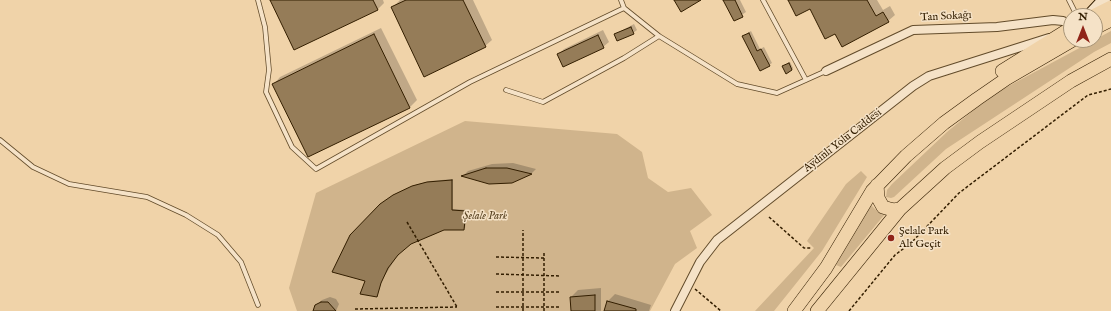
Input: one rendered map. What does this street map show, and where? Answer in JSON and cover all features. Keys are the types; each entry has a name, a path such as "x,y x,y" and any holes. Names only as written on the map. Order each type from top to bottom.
{"main road":[{"path":"923,141 950,110 976,90 1063,32"},
{"path":"794,311 826,268 868,197 877,185 944,123 1006,79 1063,46"},
{"path":"817,311 900,209 944,168 1111,52"},
{"path":"1071,81 1111,59"},
{"path":"877,185 878,198 883,207 893,210 900,209"}],"street":[{"path":"1096,8 1104,0"},
{"name":"Tan Sokağı","path":"826,71 913,30 996,26 1052,20 1063,21"},
{"name":"Aydınlı Yolu Caddesi","path":"675,311 688,283 708,250 717,240 921,80 929,76 1059,35"}],"lane":[{"path":"258,0 265,27 269,70 266,92 292,147 316,169 470,82 624,8"},
{"path":"621,0 624,8 659,36 737,84 777,93 826,71"},
{"path":"763,0 806,80"},
{"path":"506,90 543,102 624,58 659,36"},
{"path":"0,140 33,167 69,184 147,197 186,215 218,235 240,262 258,306"}],"path":[{"path":"849,311 895,255 911,243 960,193 1088,95 1111,90"},
{"path":"770,217 804,248 811,248"},
{"path":"407,222 457,307"},
{"path":"523,230 523,311"},
{"path":"544,251 544,311"},
{"path":"496,257 544,258"},
{"path":"496,274 560,276"},
{"path":"688,283 721,311"},
{"path":"496,292 561,292"},
{"path":"354,309 457,307"},
{"path":"455,311 457,307"},
{"path":"496,307 561,307"}],"green space":[{"path":"1111,31 1111,43 1103,47 1103,35"},
{"path":"1079,48 1102,48 946,149 894,197 886,197 887,190 892,184 947,132 992,95"},
{"name":"Şelale Park","path":"465,121 617,134 642,152 648,178 668,192 691,188 712,215 690,231 697,248 675,264 650,311 297,311 289,288 316,193"},
{"path":"861,171 867,177 822,251 774,311 755,311 814,248 807,241 846,184"},
{"path":"871,205 879,213 885,214 841,267 836,265"}],"building":[{"path":"270,0 373,0 378,10 294,50"},
{"path":"406,0 463,0 486,47 424,77 391,7"},
{"path":"674,0 701,0 681,12"},
{"path":"723,0 735,0 743,17 734,21"},
{"path":"788,0 867,0 876,16 883,12 889,22 842,47 835,34 825,39 810,9 796,16"},
{"path":"631,27 634,34 617,41 614,34"},
{"path":"749,33 757,51 761,49 770,66 760,71 742,36"},
{"path":"374,34 410,108 308,157 272,84"},
{"path":"598,35 604,48 563,67 557,54"},
{"path":"789,63 792,70 786,74 782,66"},
{"path":"486,168 507,168 532,174 512,183 489,184 461,176"},
{"path":"452,180 452,210 466,211 464,230 444,230 411,244 398,255 388,268 381,283 377,297 360,294 365,281 332,272 350,235 380,204 393,195 412,186 427,182"},
{"path":"595,295 595,311 571,311 570,297"},
{"path":"607,301 636,309 636,311 604,311"},
{"path":"321,302 328,302 336,311 313,311 315,305"}],"place":[{"name":"Şelale Park Alt Geçit","path":"891,238"}]}
